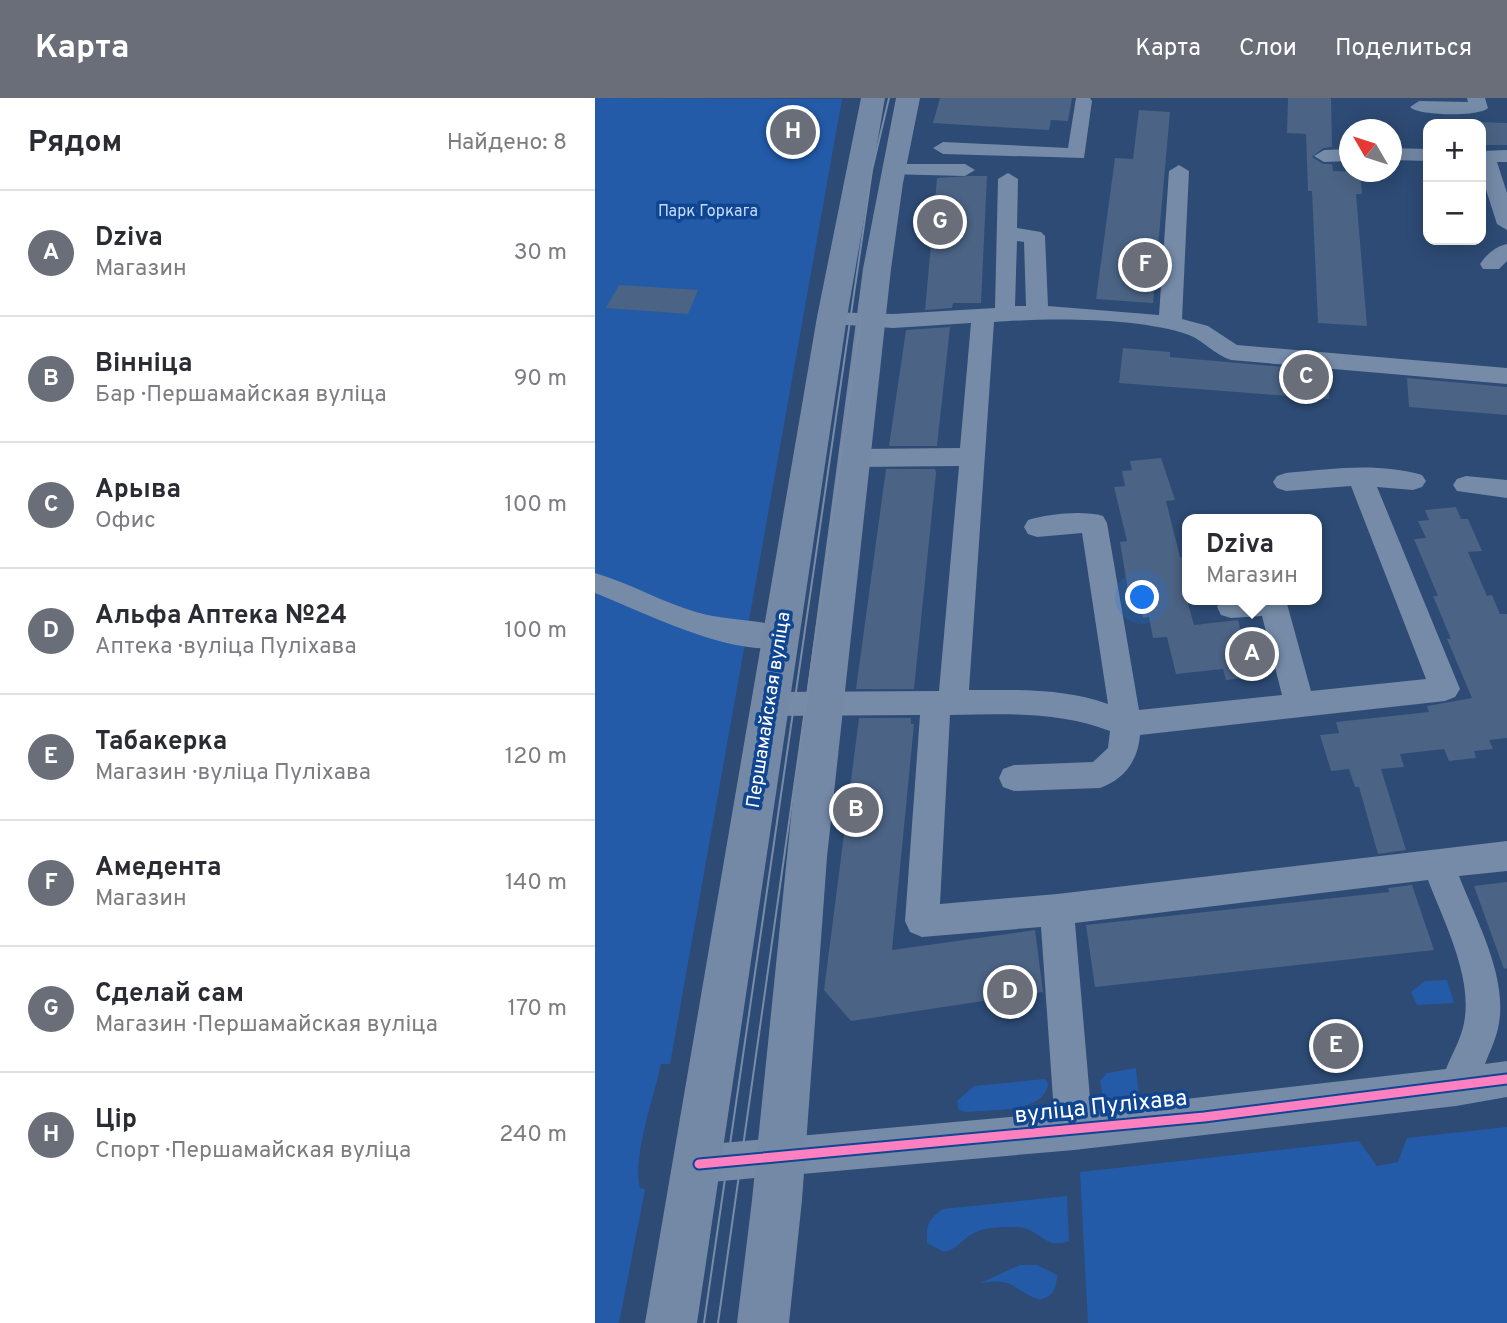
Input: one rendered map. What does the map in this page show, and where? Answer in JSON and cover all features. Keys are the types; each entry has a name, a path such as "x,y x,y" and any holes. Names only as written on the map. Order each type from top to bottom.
{"main road":[{"name":"Першамайская вуліца","path":"671,1323 699,1164 832,317 873,98"},
{"path":"763,1323 776,1232 793,995 825,703 872,317 893,170 908,98"}],"street":[{"path":"1419,107 1479,108 1476,98"},
{"path":"943,148 1077,154 1083,101"},
{"path":"1402,154 1423,155"},
{"path":"1324,156 1339,155"},
{"path":"1486,156 1507,156"},
{"path":"1486,164 1507,224"},
{"path":"893,170 965,170"},
{"path":"1170,323 1179,171"},
{"path":"1008,178 1007,234 972,457 922,921 1057,910 1507,856"},
{"path":"1007,234 1034,236 1037,312"},
{"path":"832,317 872,317 893,321 994,311 1170,323 1201,331 1231,352 1507,376"},
{"path":"855,458 972,457"},
{"path":"770,704 944,707 1042,702 1089,710 1126,724 1445,689 1360,476"},
{"path":"1286,482 1360,476 1413,481"},
{"path":"1466,485 1507,489"},
{"path":"1014,778 1100,775 1123,754 1126,724 1094,523 1037,527"},
{"path":"595,583 619,589 678,616 744,635 781,637"},
{"path":"1231,607 1247,605"},
{"path":"1273,605 1300,705"},
{"path":"1438,864 1482,989 1482,1018 1478,1036 1456,1088"},
{"path":"1057,910 1074,1131"},
{"path":"1482,989 1507,1014"},
{"name":"вуліца Пуліхава","path":"699,1164 1074,1131 1456,1088 1507,1079"}],"green space":[{"name":"Парк Горкага","path":"595,98 842,99 670,1064 661,1064 641,1144 638,1175 640,1188 645,1189 619,1323 595,1323"},
{"path":"1447,980 1454,1003 1417,1005 1411,992 1425,981"},
{"path":"1136,1068 1139,1096 1111,1101 1103,1097 1100,1081 1107,1073"},
{"path":"1045,1079 1048,1083 1045,1093 1027,1105 1002,1110 959,1110 957,1101 974,1086"},
{"path":"1507,1127 1507,1323 1088,1323 1080,1172 1359,1141 1377,1166 1398,1162 1407,1138"},
{"path":"1067,1196 1069,1241 1053,1243 1030,1230 1005,1227 976,1232 944,1252 927,1243 929,1223 943,1209"},
{"path":"1020,1265 1037,1265 1057,1275 1051,1294 1040,1300 1008,1283 980,1283"}],"building":[{"path":"940,98 1072,98 1068,121 1051,120 1049,130 933,123"},
{"path":"1288,98 1331,98 1332,147 1323,148 1312,157 1323,164 1332,164 1333,171 1339,171 1339,182 1361,182 1362,194 1356,194 1367,326 1318,323 1312,191 1308,191 1306,134 1287,133"},
{"path":"1139,110 1170,112 1153,303 1096,299 1115,158 1133,159"},
{"path":"1486,122 1507,123 1507,145 1486,145"},
{"path":"987,176 981,303 953,303 952,308 925,310 937,178"},
{"path":"619,285 698,290 688,314 606,308"},
{"path":"950,327 937,446 889,446 906,330"},
{"path":"1123,348 1170,352 1170,357 1328,371 1329,399 1119,383"},
{"path":"1407,378 1507,387 1507,415 1409,407"},
{"path":"1161,458 1175,500 1166,501 1182,557 1182,605 1188,605 1194,625 1238,620 1242,636 1259,634 1268,664 1247,666 1250,677 1226,680 1223,669 1176,674 1167,637 1153,638 1149,617 1143,618 1139,602 1130,603 1120,542 1127,541 1114,487 1125,486 1122,471 1132,470 1130,461"},
{"path":"886,469 935,469 936,473 914,689 856,689"},
{"path":"1456,507 1461,519 1468,519 1482,551 1468,552 1487,596 1492,595 1500,614 1507,614 1507,738 1489,740 1493,749 1474,751 1476,758 1449,761 1444,749 1400,754 1404,767 1381,769 1406,850 1378,854 1359,787 1355,787 1349,769 1331,771 1320,735 1339,733 1336,722 1429,712 1427,706 1472,698 1447,639 1451,639 1433,596 1438,596 1414,539 1426,538 1418,521 1429,520 1425,510"},
{"path":"859,718 911,718 911,724 914,724 892,950 1035,930 1043,992 851,1021 824,990"},
{"path":"1507,882 1507,968 1504,969 1474,886"},
{"path":"1412,885 1434,950 1095,987 1086,925 1389,892 1388,888"}],"tram line":[{"path":"704,1323 872,170 889,98"},
{"path":"718,1323 861,315"}],"cycle path":[{"path":"699,1164 1204,1117 1507,1079"}],"place":[{"name":"Цір","path":"793,132"},
{"name":"Сделай сам","path":"940,222"},
{"name":"Амедента","path":"1145,265"},
{"name":"Арыва","path":"1306,377"},
{"name":"Dziva","path":"1252,654"},
{"name":"Вінніца","path":"856,810"},
{"name":"Альфа Аптека №24","path":"1010,992"},
{"name":"Табакерка","path":"1336,1046"}]}
